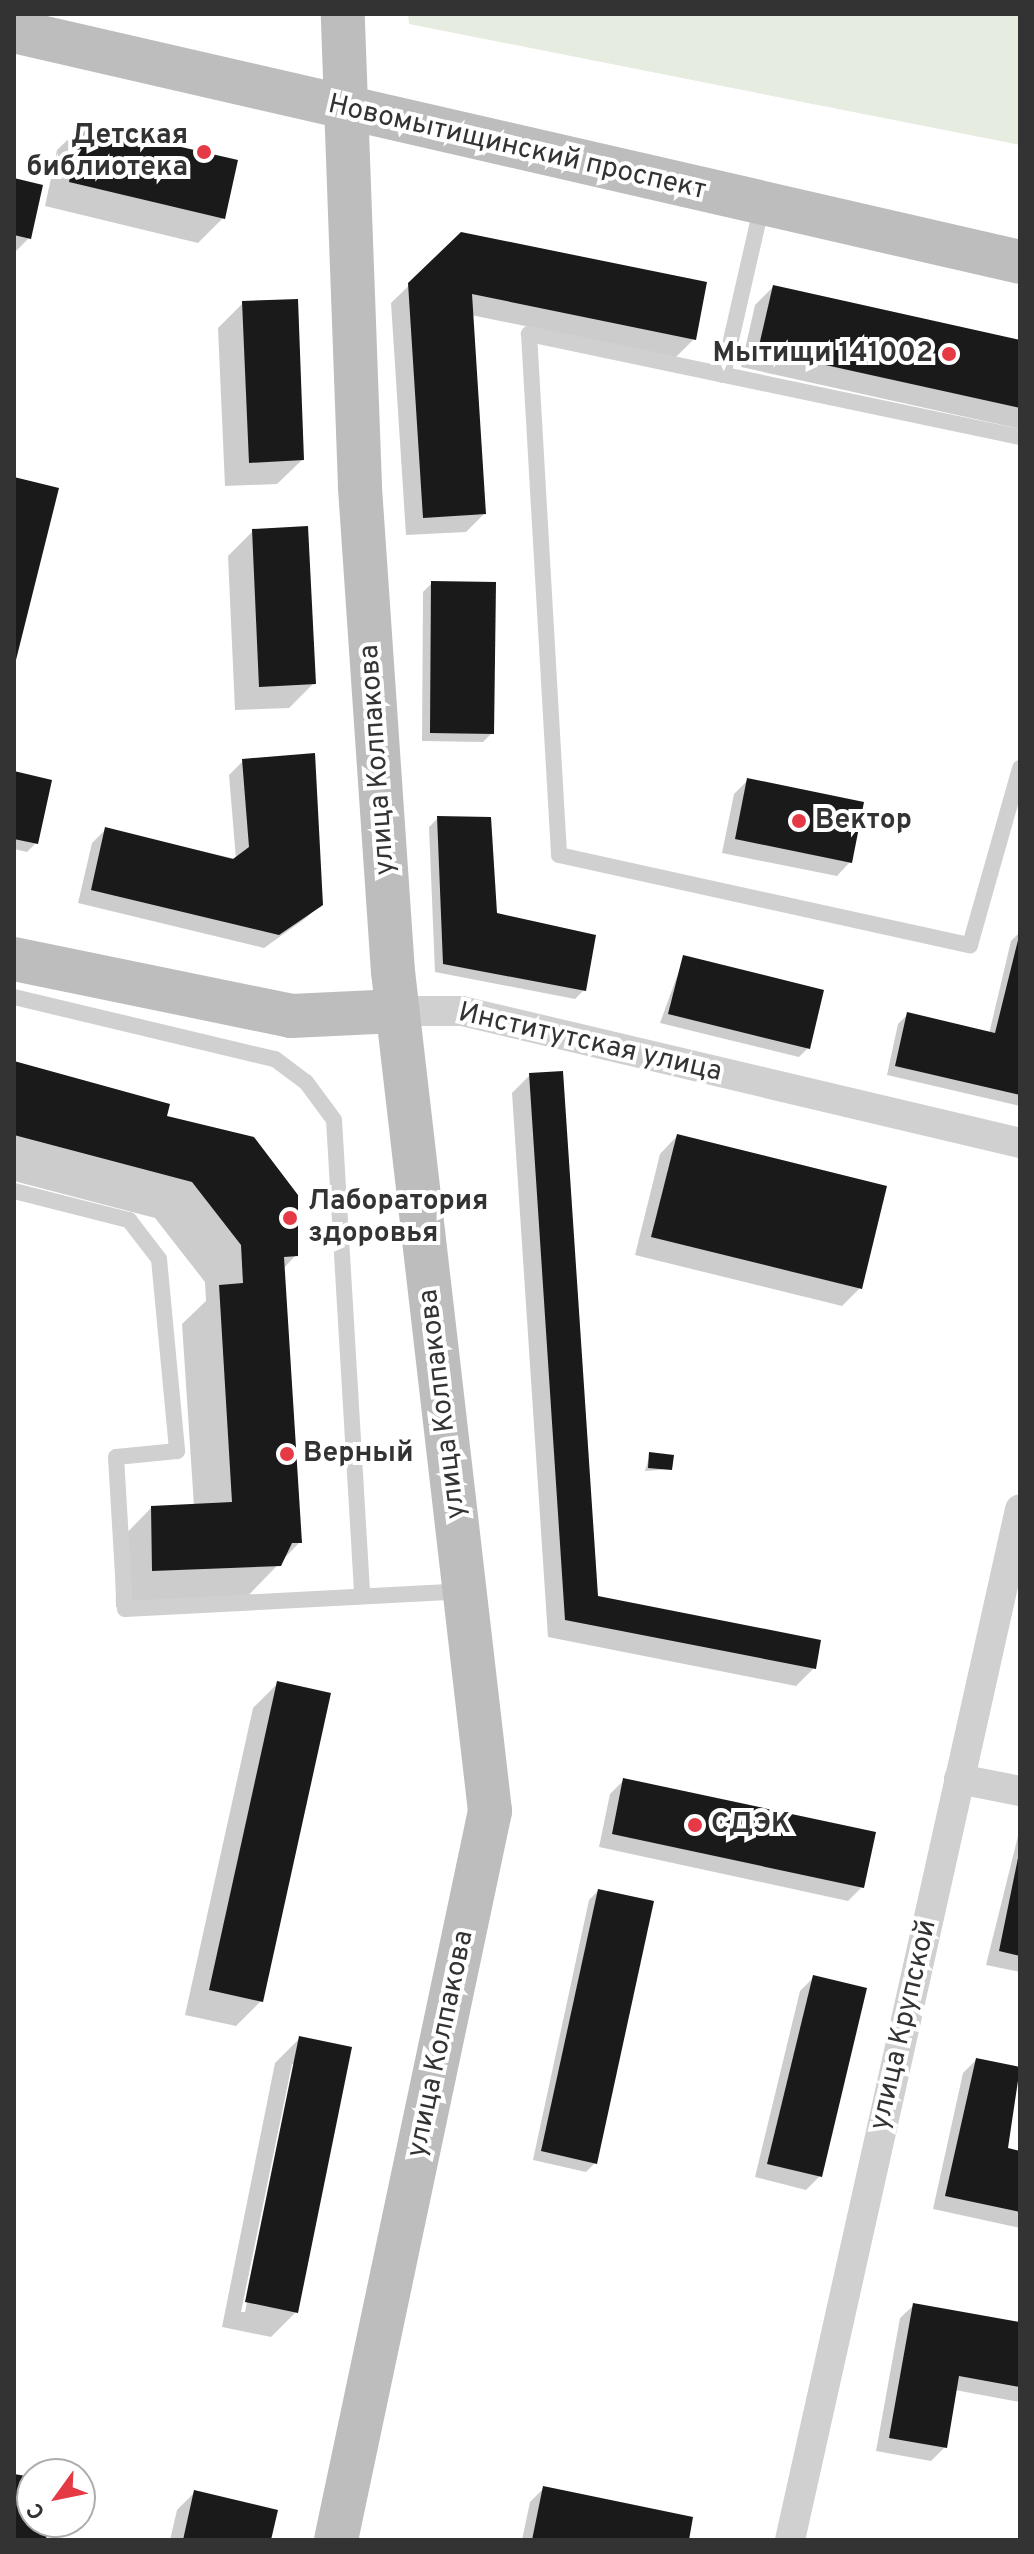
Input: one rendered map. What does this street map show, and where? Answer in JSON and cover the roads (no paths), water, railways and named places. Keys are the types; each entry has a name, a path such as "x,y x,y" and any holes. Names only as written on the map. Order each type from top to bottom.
{"street":[{"name":"улица Колпакова","path":"336,2540 490,1811 397,1011 361,502 343,14"},
{"name":"Новомытищинский проспект","path":"14,31 1020,262"},
{"name":"Институтская улица","path":"14,959 291,1016 462,1011 1020,1143"},
{"name":"улица Крупской","path":"790,2540 1020,1509"},
{"path":"959,1779 1020,1791"}],"lane":[{"path":"723,375 762,204"},
{"path":"1020,437 529,334 559,855 970,945 1020,768"},
{"path":"14,997 275,1059 306,1082 334,1120 362,1595"},
{"path":"14,1191 129,1220 159,1259 177,1451 116,1457 125,1609 464,1591"}],"place":[{"name":"Детская библиотека","path":"204,152"},
{"name":"Мытищи 141002","path":"949,354"},
{"name":"Вектор","path":"799,821"},
{"name":"Лаборатория здоровья","path":"290,1218"},
{"name":"Верный","path":"287,1454"},
{"name":"СДЭК","path":"695,1825"}]}
